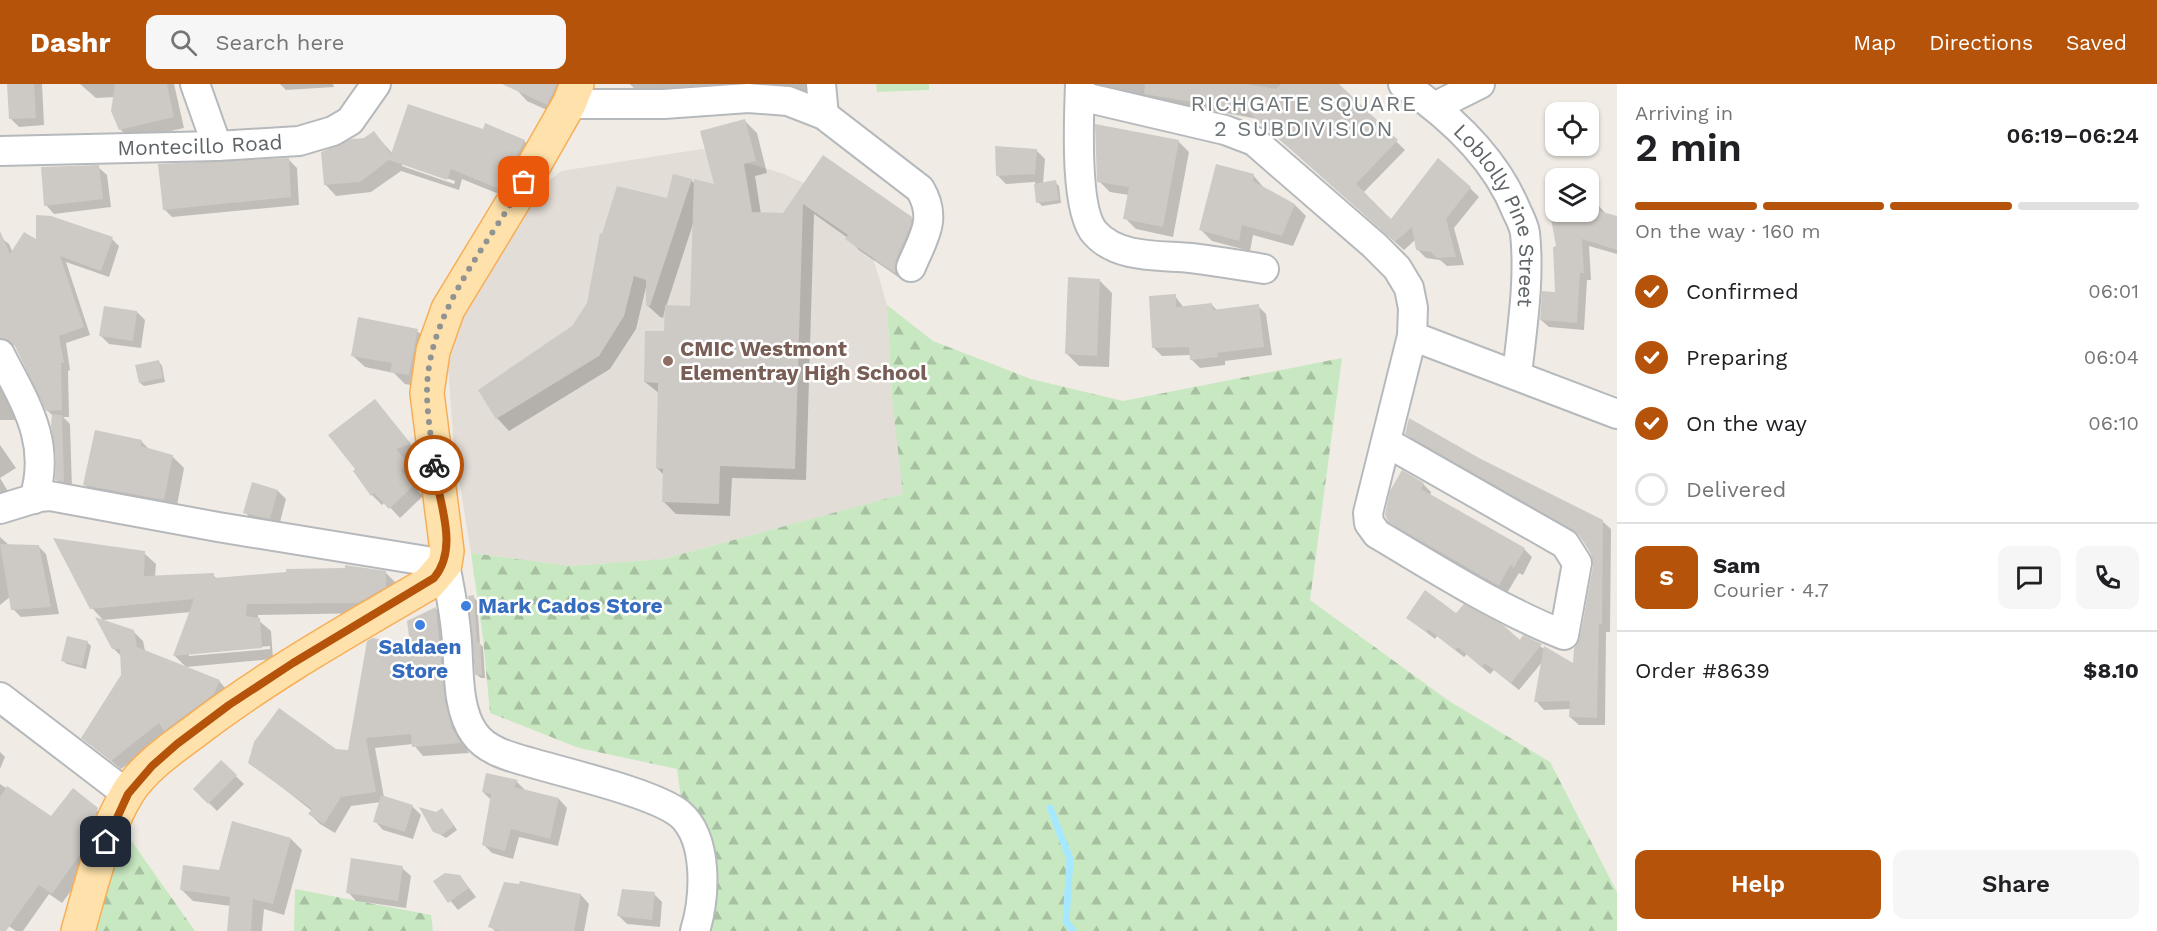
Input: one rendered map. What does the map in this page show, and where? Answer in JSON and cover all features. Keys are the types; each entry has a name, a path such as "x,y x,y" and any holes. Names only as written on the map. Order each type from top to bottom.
{"main road":[{"path":"78,931 91,883 128,794 152,766 229,705 293,663 429,583 445,564 447,542 435,471 427,393 433,351 448,309 573,94"}],"street":[{"path":"195,84 217,146"},
{"path":"350,84 350,122"},
{"path":"350,122 375,84"},
{"path":"821,84 824,115"},
{"name":"Loblolly Pine Street","path":"1403,84 1436,106 1484,156 1507,187 1525,231 1525,302 1517,375"},
{"path":"1436,106 1480,84"},
{"path":"1264,269 1137,254 1114,246 1095,234 1086,219 1081,196 1080,90 1225,130 1254,141 1266,149 1397,268 1409,288 1413,308 1412,336 1368,513 1370,523 1377,534 1527,620 1564,635 1576,563 1565,544 1386,442"},
{"path":"573,94 664,104 768,98 788,101 824,115 920,189 926,199 929,211 928,228 910,267"},
{"name":"Montecillo Road","path":"0,151 217,146 299,141 333,131 350,122"},
{"path":"1412,336 1617,414"},
{"path":"0,354 29,412 39,442 41,471 34,499"},
{"path":"0,509 50,496 218,527 445,564 456,630 464,707 475,735 486,746 507,756 639,795 681,815 690,827 700,856 701,894 695,931"},
{"path":"0,697 128,794"}],"shaded area":[{"name":"CMIC Westmont Elementray High School","path":"702,149 784,174 819,190 863,223 887,305 892,399 904,494 663,559 571,566 471,553 454,448 446,338 518,206 561,171"}],"green space":[{"path":"876,84 929,84 929,90 877,92"},
{"path":"887,305 933,341 1031,379 1123,401 1342,358 1310,600 1449,701 1550,762 1617,892 1617,931 688,931 692,879 677,769 579,748 490,713 483,638 471,553 571,566 663,559 903,494 892,399"},
{"path":"118,822 195,931 92,931"},
{"path":"295,889 431,915 433,931 294,931"}],"building":[{"path":"7,84 34,84 36,118 9,119"},
{"path":"115,84 167,84 174,117 119,130 111,111"},
{"path":"502,84 557,84 547,105"},
{"path":"1145,84 1246,84 1276,89 1281,84 1339,84 1398,140 1356,184 1391,219 1438,158 1471,187 1446,219 1456,257 1437,258 1431,252 1416,250 1412,227 1395,242 1247,111 1144,94"},
{"path":"408,104 483,129 485,123 525,140 499,189 451,169 447,180 389,160 360,182 324,185 321,152 352,139 364,138 374,131 391,154"},
{"path":"745,119 756,161 744,164 752,212 783,213 823,155 912,217 911,225 896,260 895,273 845,239 848,235 803,204 795,469 720,466 719,504 662,502 663,469 656,468 658,383 644,382 645,331 664,331 665,305 690,306 694,179 714,184 700,131"},
{"path":"1095,124 1179,140 1163,227 1123,219 1129,187 1097,182"},
{"path":"995,146 1037,149 1035,174 996,176"},
{"path":"289,158 291,197 163,210 158,164"},
{"path":"1216,164 1254,174 1253,181 1295,204 1282,236 1242,225 1239,241 1199,230"},
{"path":"99,165 103,199 44,206 41,167"},
{"path":"673,174 692,179 650,306 646,305 646,280 634,276 624,316 599,356 496,419 478,390 572,326 587,303 600,233 602,234 617,186 667,198"},
{"path":"1056,180 1059,200 1036,203 1034,184"},
{"path":"1599,211 1617,216 1617,250 1582,239 1584,273 1580,273 1577,323 1540,320 1542,291 1555,292 1553,247 1556,246 1552,222 1599,222"},
{"path":"36,215 51,216 113,237 101,271 60,256 84,327 59,336 64,363 61,363 62,410 46,411 15,346 8,340 0,338 0,231 10,254 24,232 36,239"},
{"path":"1068,277 1100,279 1097,356 1065,354"},
{"path":"1176,294 1176,307 1212,303 1213,310 1259,304 1264,347 1217,353 1218,357 1190,360 1189,347 1152,348 1149,296"},
{"path":"104,306 137,311 133,341 99,336"},
{"path":"358,317 418,329 409,375 390,372 392,363 351,356"},
{"path":"159,360 163,378 139,383 135,365"},
{"path":"375,399 411,444 396,449 409,464 401,471 414,485 389,509 374,493 371,496 353,471 355,469 328,435"},
{"path":"52,414 62,415 64,482 55,480 56,458 51,425"},
{"path":"1409,418 1479,458 1603,520 1602,624 1599,624 1597,718 1569,717 1570,701 1534,702 1544,646 1573,663 1574,648 1580,638 1593,566 1591,554 1581,537 1573,530 1405,434"},
{"path":"95,430 142,440 141,446 173,455 164,500 83,485"},
{"path":"1402,470 1424,483 1421,489 1525,548 1514,568 1510,565 1499,586 1388,522 1385,514 1390,491"},
{"path":"252,482 278,490 270,519 243,513"},
{"path":"53,538 145,551 144,576 214,573 214,578 286,572 286,569 345,568 345,565 386,571 386,587 358,603 247,604 246,616 260,618 262,648 173,656 194,599 90,609"},
{"path":"0,544 39,545 51,607 11,610"},
{"path":"1425,590 1456,613 1464,604 1503,625 1520,640 1523,635 1542,644 1511,683 1485,663 1481,667 1458,647 1455,650 1428,629 1426,632 1406,618"},
{"path":"474,595 482,675 475,675 468,596"},
{"path":"436,607 445,701 452,728 461,743 412,747 411,734 366,738 376,792 341,797 324,824 308,814 312,809 248,763 254,742 279,708 336,749 348,750 367,641 372,638 410,644 407,621"},
{"path":"95,617 134,630 137,647 220,680 214,694 164,731 159,723 111,761 81,738 121,675 120,649 112,649"},
{"path":"67,636 88,641 82,666 61,661"},
{"path":"221,760 237,775 208,804 193,789"},
{"path":"486,773 518,780 514,787 559,798 550,839 511,829 505,851 482,845 491,794 482,792"},
{"path":"7,786 51,816 73,788 98,808 81,853 52,894 39,885 6,931 0,931 0,797"},
{"path":"381,795 413,805 405,832 373,822"},
{"path":"419,807 436,812 442,808 454,826 442,835 433,832"},
{"path":"232,821 291,838 273,904 253,899 251,931 227,931 230,897 180,890 183,865 219,870"},
{"path":"351,858 403,866 398,901 346,893"},
{"path":"445,873 460,875 469,888 448,903 433,881"},
{"path":"520,881 581,894 574,931 500,931 488,927 504,882 519,884"},
{"path":"622,889 655,892 652,920 617,916"}],"waterway":[{"path":"1050,808 1070,859 1066,921 1073,931"}],"way so far":[{"path":"434,465 427,393 433,351 448,309 524,182"}],"place":[{"name":"CMIC Westmont Elementray High School","path":"668,361"},
{"name":"Mark Cados Store","path":"466,606"},
{"name":"Saldaen Store","path":"420,625"}],"district":[{"name":"RICHGATE SQUARE 2 SUBDIVISION","path":"1304,116"}],"route":[{"path":"106,842 128,794 138,779 177,744 229,705 293,663 434,578 445,564 447,542 434,465"}]}
